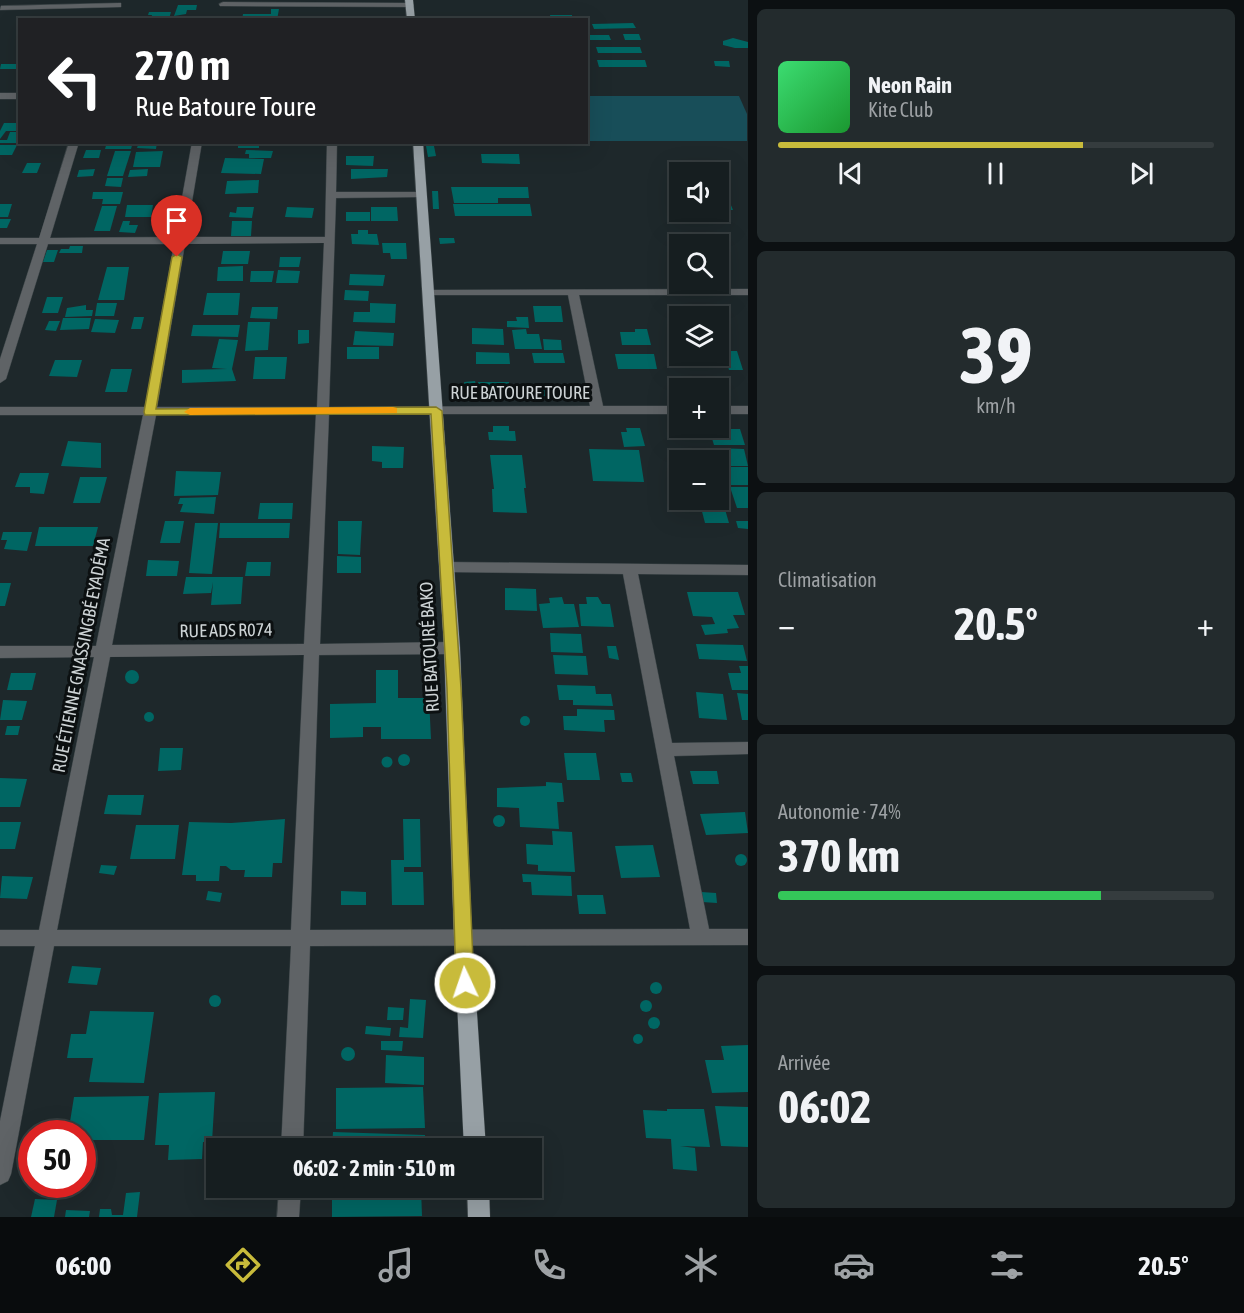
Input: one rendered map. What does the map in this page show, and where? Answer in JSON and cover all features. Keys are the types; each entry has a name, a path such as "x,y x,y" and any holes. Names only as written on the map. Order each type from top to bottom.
{"main road":[{"path":"410,3 411,18"},
{"name":"RUE BATOURÉ BAKO","path":"418,144 452,648 463,938 474,1138"},
{"path":"478,1198 479,1217"}],"street":[{"path":"223,5 336,6 410,3"},
{"path":"2,6 118,6"},
{"path":"0,96 18,96"},
{"path":"0,379 73,144"},
{"name":"RUE ÉTIENNE GNASSINGBÉ EYADÉMA","path":"0,1174 150,412 198,144"},
{"path":"292,1138 331,240 332,144"},
{"path":"332,195 422,194"},
{"path":"0,241 331,240"},
{"path":"429,292 747,292"},
{"path":"573,293 597,410"},
{"name":"RUE BATOURE TOURE","path":"0,411 669,410"},
{"path":"729,410 747,410"},
{"path":"447,567 747,570"},
{"path":"630,570 701,938"},
{"name":"RUE ADS R074","path":"0,652 452,648"},
{"path":"665,750 747,748"},
{"path":"0,938 747,937"},
{"path":"288,1217 289,1198"}],"shaded area":[{"path":"588,96 739,96 747,114 747,141 588,141"}],"building":[{"path":"178,5 197,5 196,10 187,10 186,14 174,16"},
{"path":"271,9 279,9 277,18 242,18 243,14 271,14"},
{"path":"149,12 171,12 169,18 151,18 152,15 148,15"},
{"path":"550,15 572,15 572,18 551,18"},
{"path":"633,23 636,28 594,29 592,24"},
{"path":"623,34 639,34 641,40 625,40"},
{"path":"588,35 609,35 611,40 588,40"},
{"path":"733,38 748,42 748,48 723,45 723,41"},
{"path":"596,47 640,47 642,53 598,53"},
{"path":"597,60 645,60 647,67 599,67"},
{"path":"714,61 729,61 730,67 715,66"},
{"path":"1,64 18,64 18,69 0,69"},
{"path":"4,123 18,123 18,131 6,131 0,139 0,131"},
{"path":"10,132 18,132 18,143 0,143 0,140 7,140"},
{"path":"106,144 132,144 131,149 105,149"},
{"path":"138,144 157,144 156,149 137,148"},
{"path":"231,144 259,144 259,148 238,148 238,146 231,146"},
{"path":"0,145 17,145 12,155 0,155"},
{"path":"426,146 434,146 436,156 428,157"},
{"path":"86,150 101,150 99,158 83,158"},
{"path":"246,150 273,151 271,158 249,158 249,154 245,154"},
{"path":"115,151 131,151 123,176 107,176"},
{"path":"163,151 160,167 133,167 136,152"},
{"path":"481,154 519,154 520,164 482,163"},
{"path":"346,156 374,156 373,166 346,165"},
{"path":"225,158 264,159 261,174 221,173"},
{"path":"27,163 41,163 37,173 22,173"},
{"path":"95,169 93,176 77,177 79,170"},
{"path":"148,169 147,176 128,177 130,170"},
{"path":"351,169 388,169 387,177 351,179"},
{"path":"107,178 123,178 121,187 105,186"},
{"path":"259,180 258,193 225,194 227,181"},
{"path":"451,187 528,187 529,198 498,198 498,203 454,203"},
{"path":"432,191 438,191 439,209 433,209"},
{"path":"93,192 123,192 120,204 102,204 103,199 92,199"},
{"path":"0,204 12,204 8,217 0,217"},
{"path":"453,204 530,204 532,216 455,216"},
{"path":"127,205 153,205 151,217 125,217"},
{"path":"102,206 117,206 110,231 94,231"},
{"path":"160,206 171,206 167,228 154,227"},
{"path":"237,207 254,207 252,218 229,217 230,212 236,213"},
{"path":"287,207 314,208 312,218 285,217"},
{"path":"371,207 397,207 398,221 371,221"},
{"path":"346,212 370,212 370,221 346,221"},
{"path":"0,219 11,219 7,228 0,228"},
{"path":"123,221 130,221 129,225 138,225 135,233 119,232"},
{"path":"232,221 252,221 251,236 231,236"},
{"path":"358,230 368,230 368,234 377,234 379,245 352,244 351,234 358,234"},
{"path":"439,238 454,238 455,243 440,244"},
{"path":"382,243 406,243 407,259 391,259 390,253 383,253"},
{"path":"70,246 83,246 82,253 59,253 61,249 69,249"},
{"path":"47,250 58,250 54,262 43,262"},
{"path":"223,251 250,251 248,264 221,264"},
{"path":"280,257 301,257 299,267 279,267"},
{"path":"243,266 243,281 217,281 218,267"},
{"path":"107,267 129,267 124,300 98,300"},
{"path":"278,270 300,271 298,283 276,283"},
{"path":"251,271 274,271 272,282 250,282"},
{"path":"350,274 385,275 383,286 349,285"},
{"path":"345,290 369,291 368,301 344,300"},
{"path":"207,293 240,293 238,315 203,315"},
{"path":"47,297 63,297 58,313 42,313"},
{"path":"97,303 117,303 114,316 95,316"},
{"path":"370,303 396,304 395,323 353,322 354,312 370,312"},
{"path":"86,305 86,310 93,310 92,316 65,317 67,308"},
{"path":"533,306 561,306 563,322 535,322"},
{"path":"252,307 278,307 277,319 250,318"},
{"path":"134,317 144,317 141,329 131,329"},
{"path":"516,317 528,317 529,328 507,327 507,321 517,321"},
{"path":"63,318 91,318 89,329 60,330"},
{"path":"95,319 119,320 115,333 91,332"},
{"path":"49,321 60,321 56,331 45,330"},
{"path":"248,322 270,322 268,350 245,351"},
{"path":"193,325 240,325 238,337 191,336"},
{"path":"472,328 503,329 504,345 472,344"},
{"path":"526,329 527,334 539,334 542,349 515,349 512,330"},
{"path":"635,329 647,329 651,345 622,345 620,332 635,332"},
{"path":"298,330 309,330 309,343 298,344"},
{"path":"355,331 394,333 393,346 353,345"},
{"path":"219,339 238,340 232,369 236,381 182,383 182,370 227,369 212,368"},
{"path":"543,339 561,340 562,350 544,350"},
{"path":"347,347 379,347 379,359 347,359"},
{"path":"729,351 737,351 743,370 729,370"},
{"path":"476,352 509,353 510,364 476,364"},
{"path":"532,353 563,353 565,363 534,363"},
{"path":"615,354 654,354 657,369 618,369"},
{"path":"255,357 287,357 285,379 253,379"},
{"path":"55,360 82,360 77,377 49,376"},
{"path":"111,369 132,369 127,392 105,392"},
{"path":"475,381 477,389 466,389 464,382"},
{"path":"478,382 509,382 511,396 480,396"},
{"path":"576,386 578,396 542,396 540,387"},
{"path":"451,390 463,390 464,398 452,398"},
{"path":"493,426 509,426 509,431 515,431 516,441 489,440 488,432 493,432"},
{"path":"626,428 640,428 645,446 624,447 621,432 627,432"},
{"path":"729,429 740,429 745,445 714,445 712,438 729,438"},
{"path":"68,441 101,443 101,468 61,466"},
{"path":"372,446 404,447 403,468 382,468 382,462 372,461"},
{"path":"716,448 744,449 748,466 729,466 729,450 716,450"},
{"path":"589,449 639,450 644,482 593,481"},
{"path":"490,455 522,455 527,513 493,512 492,489 494,489"},
{"path":"729,467 748,467 748,485 729,485"},
{"path":"176,471 221,472 218,495 174,496"},
{"path":"20,473 49,473 44,494 30,493 30,487 15,487"},
{"path":"80,477 107,477 100,503 73,503"},
{"path":"730,487 748,487 748,508 737,508"},
{"path":"216,497 214,514 180,512 183,504 178,504 180,498"},
{"path":"260,503 293,503 292,519 258,519"},
{"path":"702,510 725,510 729,523 705,523"},
{"path":"165,521 184,521 180,543 160,543"},
{"path":"338,521 362,521 360,555 338,554"},
{"path":"736,521 748,521 748,529 738,528"},
{"path":"195,523 218,523 212,574 189,573"},
{"path":"220,523 290,523 289,538 219,538"},
{"path":"39,527 98,527 93,546 35,546"},
{"path":"3,532 32,532 27,551 4,549 7,540 1,540"},
{"path":"337,556 361,557 361,573 337,573"},
{"path":"148,560 179,561 177,576 146,576"},
{"path":"247,562 271,562 270,576 245,576"},
{"path":"186,577 243,577 241,604 211,605 213,582 211,593 183,594"},
{"path":"0,583 11,583 5,606 0,606"},
{"path":"505,588 536,589 537,611 505,610"},
{"path":"687,592 738,592 745,615 733,615 739,628 727,629 728,633 705,635 701,625 715,624 712,617 693,616"},
{"path":"562,597 564,604 574,604 579,627 543,628 539,604 550,603 549,598"},
{"path":"586,597 598,597 602,604 610,604 614,627 581,626 579,604 587,604"},
{"path":"550,633 581,634 583,653 551,652"},
{"path":"696,644 743,645 747,661 699,659"},
{"path":"607,646 616,646 619,660 609,658"},
{"path":"553,655 586,656 588,675 555,674"},
{"path":"739,666 748,666 748,690 732,690 728,673 741,673"},
{"path":"132,670 137,672 139,677 137,682 132,684 127,682 125,677 127,672"},
{"path":"376,670 398,670 398,698 429,698 431,739 381,739 381,727 363,727 363,737 330,738 330,704 376,703"},
{"path":"11,673 36,673 32,690 7,690"},
{"path":"557,685 595,686 596,694 611,694 613,706 573,705 573,700 559,700"},
{"path":"696,692 723,694 727,720 699,718"},
{"path":"737,693 748,694 748,720 742,720"},
{"path":"3,700 27,701 22,720 0,720"},
{"path":"577,709 614,710 615,720 604,720 605,732 564,730 563,716 577,716"},
{"path":"149,712 153,713 153,721 149,722 145,721 144,717 145,713"},
{"path":"525,716 529,717 529,725 525,726 521,725 520,721 521,717"},
{"path":"7,726 20,726 18,735 5,735"},
{"path":"160,748 183,748 181,770 158,771"},
{"path":"564,753 596,753 600,780 567,780"},
{"path":"406,754 410,760 406,766 402,766 398,758"},
{"path":"387,757 391,758 391,766 387,767 383,766 382,762 383,758"},
{"path":"690,771 717,771 719,784 693,784"},
{"path":"620,773 631,773 633,782 622,782"},
{"path":"0,778 27,779 20,807 0,807"},
{"path":"546,782 562,783 564,802 557,802 559,829 520,827 519,808 497,807 497,788 546,786"},
{"path":"108,795 144,795 141,815 104,814"},
{"path":"745,812 748,833 706,835 700,814"},
{"path":"501,815 505,821 501,827 497,827 493,819"},
{"path":"285,819 282,863 273,863 272,877 244,877 245,870 231,870 226,866 220,866 219,881 196,881 196,875 182,875 189,822 231,823"},
{"path":"403,819 420,819 421,867 404,867 404,872 423,872 424,905 392,905 391,860 404,860"},
{"path":"0,822 21,822 15,849 0,849"},
{"path":"136,825 179,825 175,859 130,859"},
{"path":"552,831 572,832 575,872 538,871 538,865 527,864 526,844 553,845"},
{"path":"653,845 660,877 621,878 615,846"},
{"path":"743,854 746,855 746,865 739,866 736,865 735,858 736,855"},
{"path":"101,865 117,866 114,875 99,873"},
{"path":"522,874 571,876 572,896 532,895 531,882 523,882"},
{"path":"2,876 33,877 27,899 0,898"},
{"path":"208,891 222,893 220,902 206,900"},
{"path":"341,891 366,892 366,905 341,905"},
{"path":"701,892 716,893 717,903 702,902"},
{"path":"577,895 603,895 606,914 579,914"},
{"path":"72,966 101,968 97,985 68,983"},
{"path":"658,982 662,988 658,994 654,994 650,986"},
{"path":"217,995 221,1001 217,1007 213,1007 209,999"},
{"path":"410,999 426,1000 423,1038 399,1037 400,1027 408,1028"},
{"path":"648,1000 651,1001 651,1011 644,1012 641,1011 640,1004 641,1001"},
{"path":"388,1007 404,1008 403,1020 387,1020"},
{"path":"90,1011 154,1012 144,1083 89,1082 93,1058 67,1058 71,1034 86,1034"},
{"path":"654,1017 660,1023 654,1029 648,1023"},
{"path":"366,1026 391,1028 390,1036 365,1034"},
{"path":"638,1034 642,1035 642,1043 638,1044 634,1043 633,1039 634,1035"},
{"path":"381,1041 403,1041 402,1051 381,1050"},
{"path":"748,1045 748,1092 712,1093 705,1060 724,1060 721,1046"},
{"path":"345,1047 351,1047 355,1054 351,1061 345,1061 341,1057 341,1051"},
{"path":"386,1055 424,1057 424,1085 385,1083"},
{"path":"423,1087 425,1128 336,1129 336,1088"},
{"path":"215,1092 212,1138 206,1138 206,1142 203,1142 202,1159 168,1160 169,1145 155,1145 159,1093"},
{"path":"149,1096 144,1140 96,1140 96,1120 70,1120 74,1097"},
{"path":"715,1106 748,1107 748,1147 721,1146"},
{"path":"667,1109 704,1109 710,1147 680,1146 695,1148 697,1171 673,1169 671,1139 646,1138 643,1110 667,1111"},
{"path":"333,1132 425,1135 425,1138 333,1138"},
{"path":"140,1192 137,1217 99,1217 100,1209 111,1209 112,1215 123,1215 126,1193"},
{"path":"332,1198 421,1198 422,1216 332,1217"},
{"path":"35,1199 57,1200 54,1217 31,1217"},
{"path":"66,1210 90,1211 89,1217 65,1217"}],"slow traffic":[{"path":"190,412 393,411"}],"route":[{"path":"177,257 150,412 436,411 454,688 465,983"}]}
